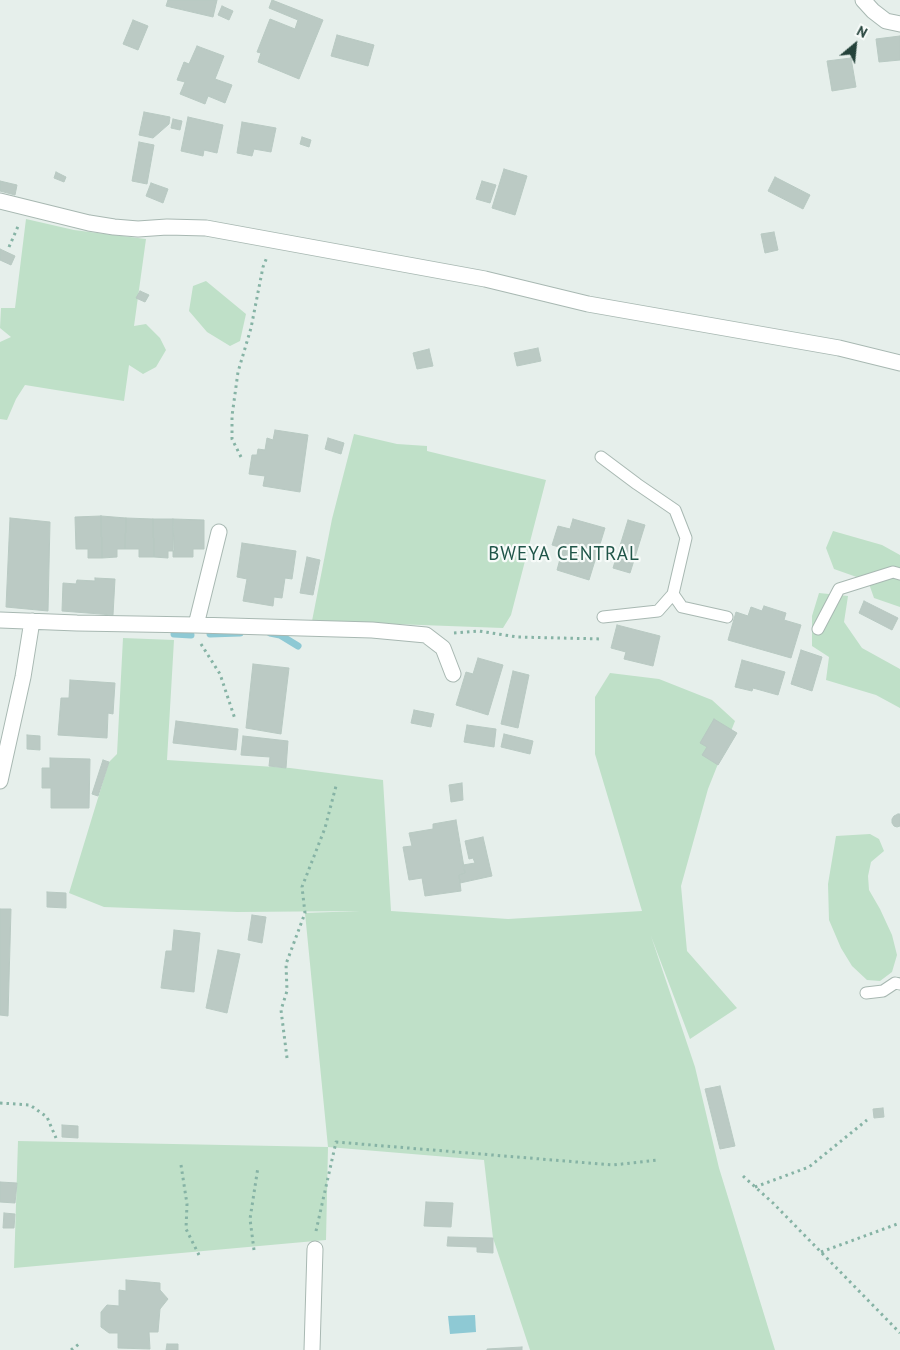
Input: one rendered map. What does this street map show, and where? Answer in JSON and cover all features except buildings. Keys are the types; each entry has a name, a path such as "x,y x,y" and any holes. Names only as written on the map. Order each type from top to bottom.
{"street":[{"path":"864,0 873,11 886,21 900,24"},
{"path":"0,201 114,227 138,229 167,227 206,228 485,280 588,304 839,348 900,363"},
{"path":"192,624 219,532"},
{"path":"0,620 192,624 372,630 426,634 443,648 453,674"},
{"path":"0,781 23,676 32,621"},
{"path":"312,1350 315,1249"}],"lane":[{"path":"601,456 675,510 686,538 673,594 658,611 603,617"},
{"path":"818,629 839,589 893,572 900,574"},
{"path":"673,594 682,607 727,617"},
{"path":"866,993 883,992 895,983 900,984"}],"path":[{"path":"10,248 26,208"},
{"path":"241,457 232,439 232,416 238,372 251,328 263,267 272,240"},
{"path":"192,624 220,674 235,719"},
{"path":"426,634 479,631 517,637 602,639"},
{"path":"286,1058 281,1010 287,991 286,964 305,914 302,887 326,828 336,786"},
{"path":"0,1103 30,1105 47,1117 56,1138"},
{"path":"755,1187 809,1168 867,1120"},
{"path":"315,1249 316,1230 336,1142 613,1165 658,1160"},
{"path":"181,1165 187,1204 186,1229 200,1257"},
{"path":"254,1250 250,1219 258,1167"},
{"path":"743,1176 773,1203 900,1334"},
{"path":"820,1252 900,1223"},
{"path":"71,1350 78,1344"}],"green space":[{"path":"26,219 74,230 146,239 134,326 146,324 160,338 166,350 156,367 143,374 129,365 124,401 25,385 16,399 7,420 0,419 0,342 11,337 0,328 1,308 15,308"},
{"path":"206,281 246,314 240,341 230,346 207,332 189,311 193,286"},
{"path":"354,434 397,444 427,446 427,451 546,480 511,615 503,628 312,621 332,519"},
{"path":"833,531 882,545 900,555 900,607 874,598 868,581 834,569 826,548"},
{"path":"819,593 848,596 844,622 862,648 900,669 900,708 876,695 826,680 829,657 812,646 812,616"},
{"path":"123,638 174,640 167,760 290,768 383,780 391,911 508,919 642,911 595,754 595,697 610,673 659,679 712,700 735,721 708,789 681,886 687,951 737,1008 690,1039 651,936 695,1067 719,1168 775,1350 530,1350 493,1238 484,1160 328,1147 305,913 360,911 237,912 104,907 69,893 109,762 117,754"},
{"path":"870,834 879,839 884,851 871,862 868,876 869,890 892,935 897,955 892,972 880,981 867,980 852,966 841,948 829,920 828,884 836,836"},
{"path":"18,1141 328,1147 326,1240 14,1268"}],"water":[{"path":"475,1315 476,1332 450,1334 448,1316"}],"waterway":[{"path":"210,634 240,633"},
{"path":"270,633 280,635 298,646"},
{"path":"174,634 191,635"}],"district":[{"name":"BWEYA CENTRAL","path":"564,555"}]}
